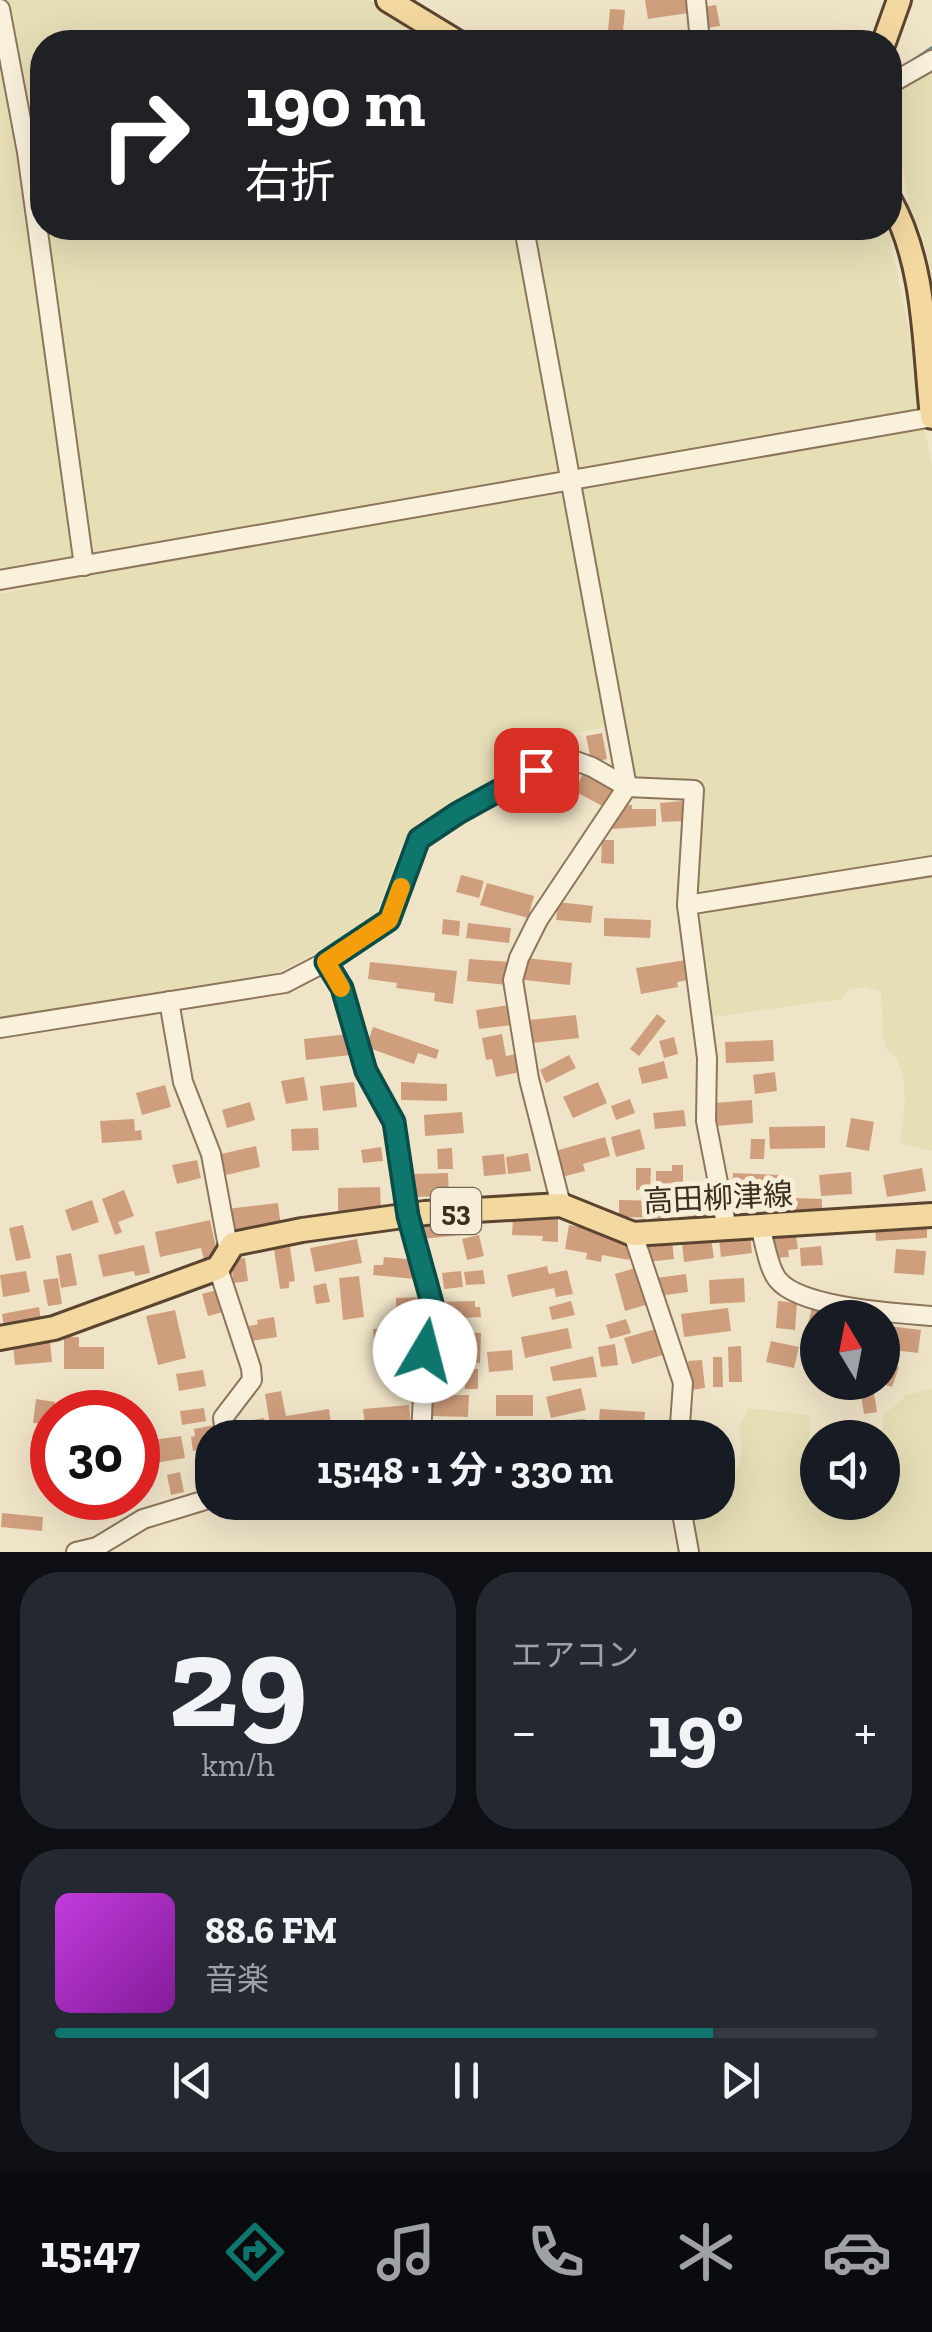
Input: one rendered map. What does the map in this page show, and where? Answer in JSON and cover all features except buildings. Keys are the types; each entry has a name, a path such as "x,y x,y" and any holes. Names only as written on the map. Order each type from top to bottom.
{"main road":[{"path":"388,0 437,30"},
{"path":"888,30 899,0"},
{"path":"902,224 915,262 932,417"},
{"name":"高田柳津線","path":"0,1338 54,1328 223,1260 234,1244 408,1216 561,1205 634,1234 932,1215"}],"street":[{"path":"696,0 699,30"},
{"path":"0,9 30,137"},
{"path":"902,77 932,60"},
{"path":"44,240 84,566"},
{"path":"526,240 627,787 547,905 518,958 513,980 529,1079 561,1205"},
{"path":"0,580 932,417"},
{"path":"0,1028 285,983 326,962 389,920 419,839 562,756 627,787 694,790 686,905 706,1058 706,1120 728,1229"},
{"path":"686,905 932,866"},
{"path":"326,962 342,988 366,1071 394,1122 408,1216 432,1303 422,1420"},
{"path":"169,1001 188,1102 208,1143 223,1260 251,1368 252,1380 223,1420"},
{"path":"760,1227 777,1280 800,1296 863,1310 932,1316"},
{"path":"634,1234 683,1383 680,1420"},
{"path":"76,1552 97,1547 142,1519 195,1503"},
{"path":"683,1520 689,1552"}],"shaded area":[{"path":"0,0 369,0 410,30 30,30 30,240 890,240 923,403 917,410 0,571"},
{"path":"932,67 932,278 922,233 911,217 902,164 902,86"},
{"path":"924,427 932,465 932,1151 900,1143 904,1080 883,1035 881,992 865,987 848,989 842,999 713,1017 696,892 702,778 634,782 623,724 568,734 564,744 418,823 401,847 373,922 277,973 0,1023 0,594 35,587 36,579"},
{"path":"932,1389 932,1552 696,1552 689,1520 735,1520 735,1470 742,1445 739,1427 748,1408 809,1415 809,1420 800,1420 800,1520 900,1520 900,1420 883,1420 883,1416 907,1395"}],"waterway":[{"path":"906,66 932,48"}],"slow traffic":[{"path":"341,988 326,962 389,920 401,887"}],"route":[{"path":"425,1351 432,1303 408,1216 394,1122 366,1071 342,988 326,962 389,920 419,839 536,770"}]}
